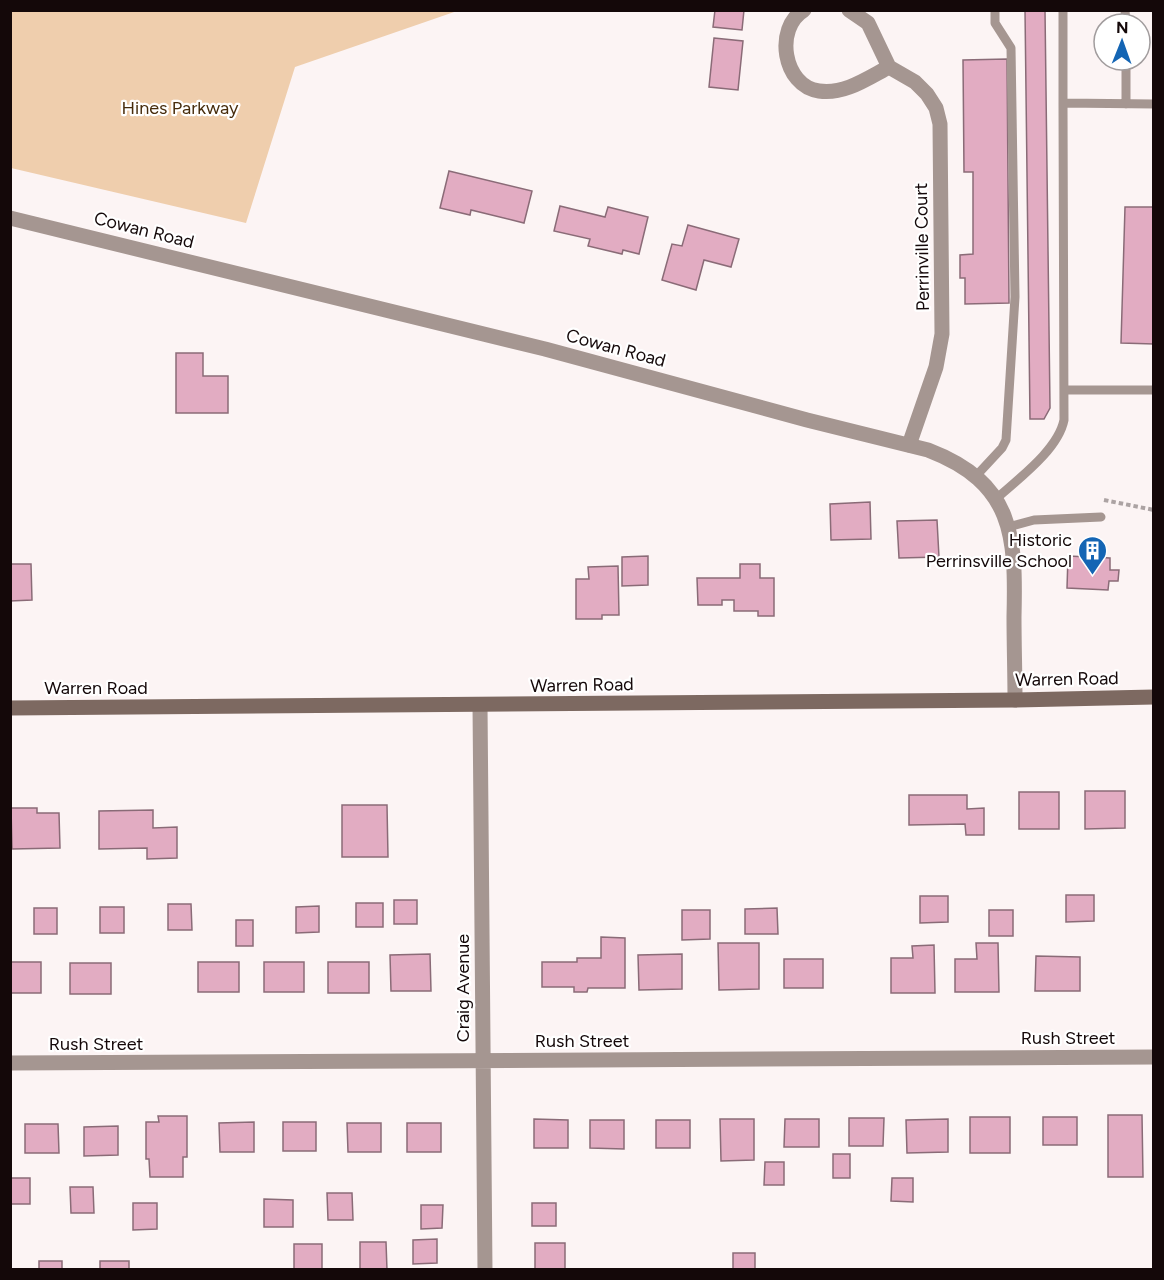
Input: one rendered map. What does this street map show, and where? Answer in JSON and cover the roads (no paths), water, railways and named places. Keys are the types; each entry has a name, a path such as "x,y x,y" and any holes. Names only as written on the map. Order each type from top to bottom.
{"main road":[{"name":"Warren Road","path":"10,708 1154,697"}],"street":[{"path":"804,10 791,22 786,38 787,57 792,73 802,84 818,91 838,90 860,83 889,67 868,23 849,10"},
{"name":"Perrinville Court","path":"889,67 915,82 927,94 936,108 940,124 942,334 936,367 909,445"},
{"name":"Cowan Road","path":"10,218 545,349 945,456 976,476 996,499 1008,527 1014,554 1015,700"},
{"name":"Craig Avenue","path":"480,705 485,1269"},
{"name":"Rush Street","path":"10,1063 1154,1057"}],"lane":[{"path":"976,476 1002,448 1006,440 1016,297 1011,48 995,23 995,10"},
{"path":"996,499 1030,469 1061,432 1064,420 1063,10"},
{"path":"1126,72 1126,104"},
{"path":"1063,103 1154,104"},
{"path":"1064,390 1154,390"},
{"path":"1008,527 1034,520 1101,518"}],"place":[{"name":"Historic Perrinsville School","path":"1093,576"}],"park label":[{"name":"Hines Parkway","path":"180,108"}]}
